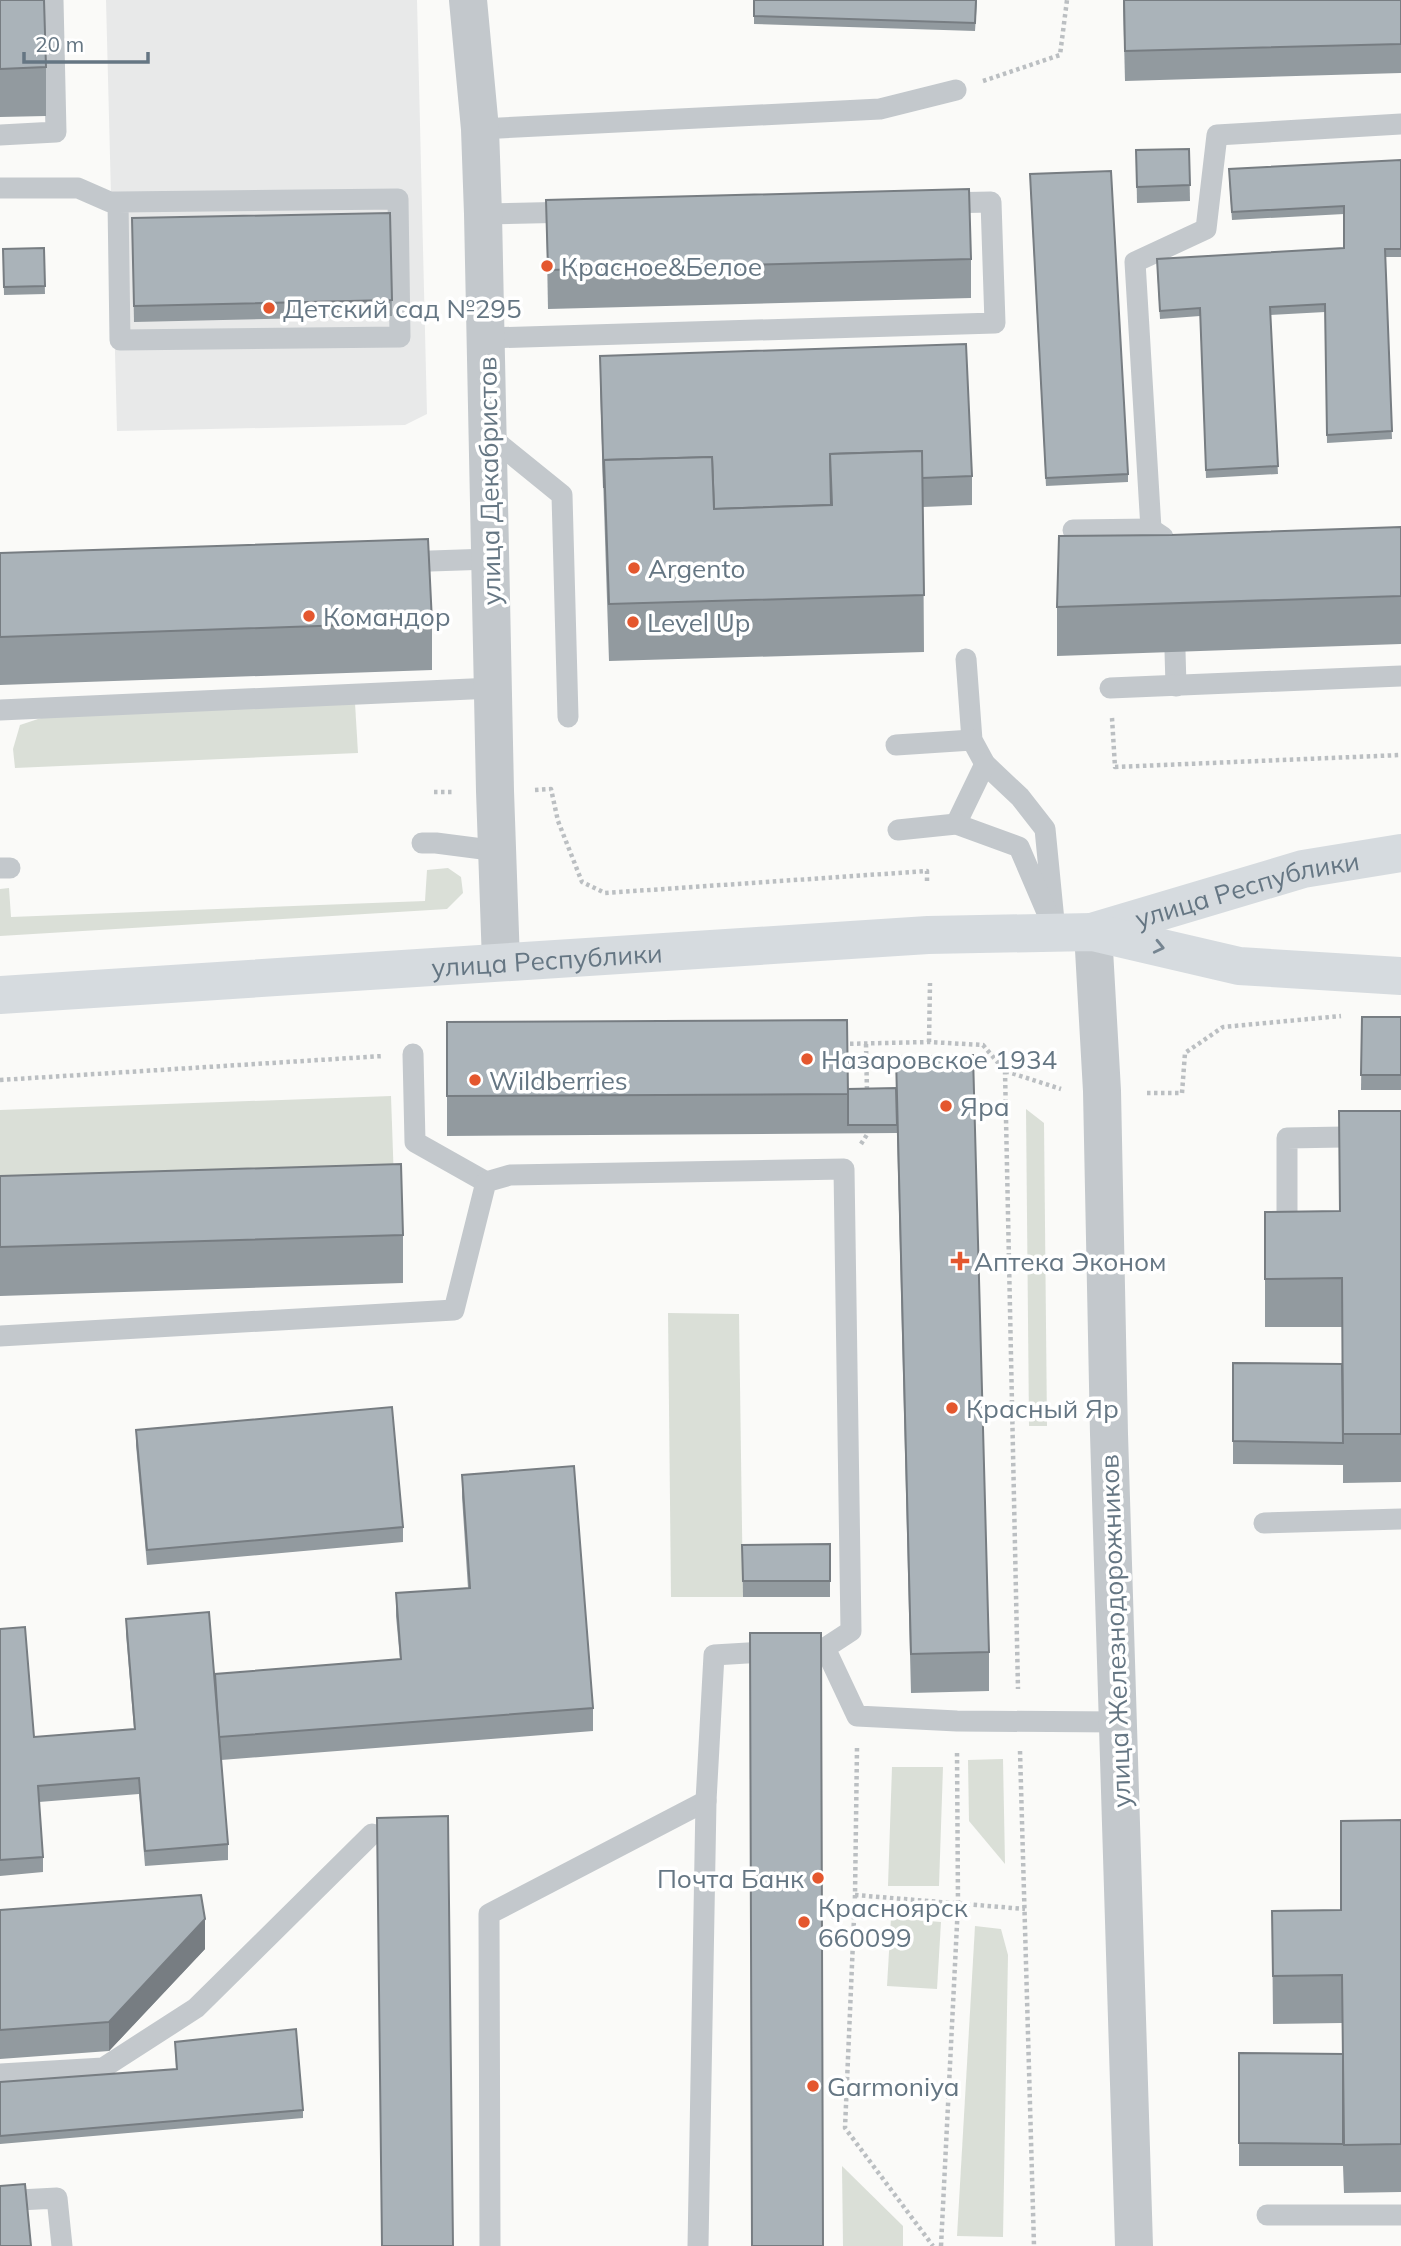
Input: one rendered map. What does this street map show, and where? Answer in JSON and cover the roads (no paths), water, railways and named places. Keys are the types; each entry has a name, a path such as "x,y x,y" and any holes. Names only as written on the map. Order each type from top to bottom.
{"main road":[{"name":"улица Республики","path":"1093,932 1303,869 1401,853"},
{"name":"улица Республики","path":"0,995 928,935 1055,931 1093,932 1239,966 1401,976"}],"street":[{"name":"улица Декабристов","path":"468,0 480,129 483,214 501,962"},
{"name":"улица Железнодорожников","path":"1093,932 1102,1091 1109,1434 1134,2246"}],"lane":[{"path":"0,135 56,132 53,0"},
{"path":"480,129 880,109 956,90"},
{"path":"1151,529 1135,262 1206,229 1217,135 1401,124"},
{"path":"0,188 78,188 110,202 398,199 400,337 120,340 118,202"},
{"path":"486,338 995,323 991,202 922,203"},
{"path":"483,214 593,212"},
{"path":"488,435 562,495 568,717"},
{"path":"1073,530 1151,529 1174,544"},
{"path":"382,563 490,559"},
{"path":"1175,651 1176,686"},
{"path":"966,659 972,740 985,764 1020,797 1045,829 1055,931"},
{"path":"1110,688 1401,676"},
{"path":"0,710 493,688"},
{"path":"895,745 972,740"},
{"path":"956,824 985,764"},
{"path":"898,830 956,824 1019,847 1055,931"},
{"path":"422,843 498,851"},
{"path":"413,1054 415,1142 486,1182 510,1175 844,1169 851,1631 811,1649 715,1655 706,1801 698,2246"},
{"path":"1287,1211 1287,1138 1401,1136"},
{"path":"0,1336 454,1310 486,1182"},
{"path":"1264,1523 1401,1519"},
{"path":"811,1649 858,1716 957,1721 1119,1722"},
{"path":"490,2246 489,1914 706,1801"},
{"path":"0,2074 103,2068 197,2008 372,1834"},
{"path":"0,2201 57,2197 62,2246"},
{"path":"1267,2215 1401,2215"}],"place":[{"name":"Красное&Белое","path":"547,266"},
{"name":"Детский сад №295","path":"269,308"},
{"name":"Argento","path":"634,568"},
{"name":"Командор","path":"309,616"},
{"name":"Level Up","path":"633,622"},
{"name":"Назаровское 1934","path":"807,1059"},
{"name":"Wildberries","path":"475,1080"},
{"name":"Яра","path":"946,1106"},
{"name":"Аптека Эконом","path":"960,1261"},
{"name":"Красный Яр","path":"952,1408"},
{"name":"Почта Банк","path":"818,1878"},
{"name":"Красноярск 660099","path":"804,1922"},
{"name":"Garmoniya","path":"813,2086"}]}
